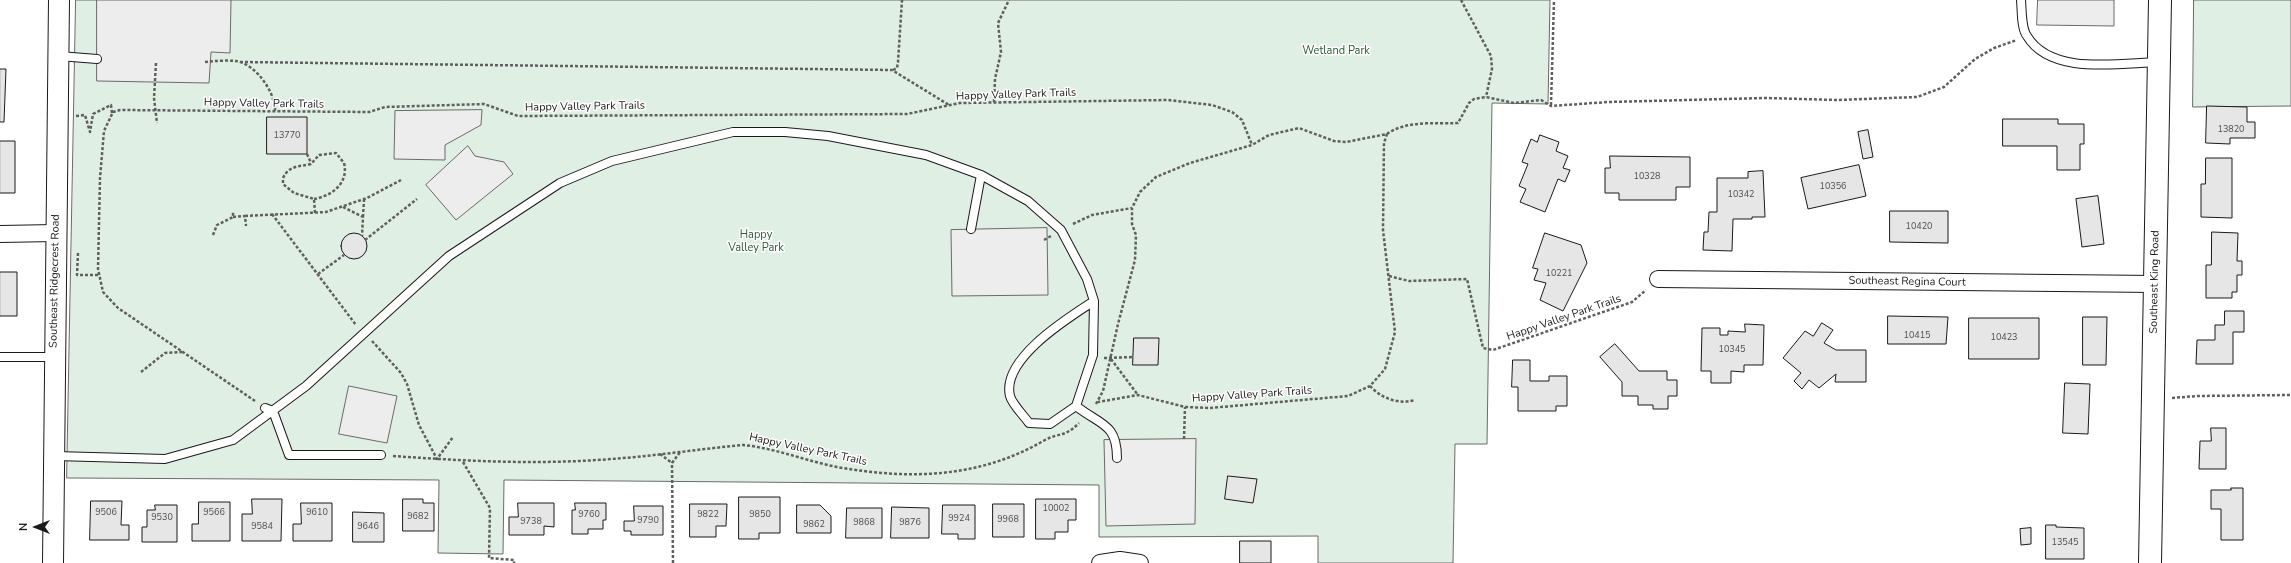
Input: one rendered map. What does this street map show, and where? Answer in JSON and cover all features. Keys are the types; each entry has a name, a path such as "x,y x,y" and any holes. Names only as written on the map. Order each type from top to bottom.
{"main road":[{"name":"Southeast King Road","path":"2150,563 2160,0"}],"street":[{"name":"Southeast Ridgecrest Road","path":"53,563 55,233 59,0"},
{"path":"0,234 55,233"},
{"name":"Southeast Regina Court","path":"1658,279 2156,284"},
{"path":"1100,563 1120,560 1140,563"}],"lane":[{"path":"2021,0 2026,35 2039,52 2056,60 2067,62 2159,62"},
{"path":"58,56 97,59"},
{"path":"54,456 165,459 233,440 269,409 306,386 449,256 560,183 612,161 733,132 785,132 828,136 926,155 981,175 1028,201 1062,230 1087,279 1094,301 1093,355 1076,406 1050,424 1029,423 1010,396 1010,378 1019,364 1049,332 1094,301"},
{"path":"970,229 981,175"},
{"path":"0,357 54,357"},
{"path":"1076,406 1110,428 1116,440 1117,458"},
{"path":"269,409 289,455 381,455"}],"path":[{"path":"205,62 892,70 897,68 898,62 902,0"},
{"path":"994,102 995,79 1001,52 998,23 1009,0"},
{"path":"1461,0 1491,56 1492,69 1486,97"},
{"path":"1551,106 1554,0"},
{"path":"1044,240 1092,215 1132,208 1140,192 1164,172 1252,145 1269,135 1299,128 1334,141 1346,142 1387,134 1396,128 1405,126 1458,123 1469,103 1474,99 1486,97 1514,103 1541,100 1551,106 1766,98 1837,100 1917,97 1944,88 1975,59 2026,35"},
{"path":"240,62 254,72 264,83 273,98 275,112"},
{"path":"156,63 154,98 157,110 157,123"},
{"path":"892,70 950,105"},
{"name":"Happy Valley Park Trails","path":"112,114 120,110 369,112 384,107 484,104 518,116 907,114 950,105 994,102 1168,100 1212,105 1238,115 1252,145"},
{"path":"58,118 85,115 90,132 93,114 111,105 112,114 104,131 100,178 99,275 103,292 118,308 269,409"},
{"name":"Happy Valley Park Trails","path":"1132,208 1132,224 1136,235 1135,260 1110,358 1104,391 1098,402 1138,395 1185,407 1210,408 1348,396 1370,386 1385,369 1395,332 1383,230 1384,142 1387,134"},
{"path":"332,152 338,154 345,166 343,180 336,190 326,197 314,199 294,193 284,184 283,178 292,168 311,164 319,155 332,152"},
{"path":"307,154 311,164"},
{"path":"213,235 217,225 233,217 315,213 364,200 401,180"},
{"path":"314,199 315,213"},
{"path":"365,240 417,199"},
{"path":"362,236 364,200"},
{"path":"342,207 363,217"},
{"path":"233,212 233,217"},
{"path":"245,216 246,226"},
{"path":"78,253 77,275 99,275"},
{"path":"318,274 344,256"},
{"name":"Happy Valley Park Trails","path":"1389,276 1409,281 1467,279 1483,348 1493,350 1632,302"},
{"path":"141,372 165,353 183,352"},
{"path":"1110,358 1133,357"},
{"path":"1110,358 1138,395"},
{"path":"1370,386 1385,398 1406,401 1415,400"},
{"path":"2153,398 2291,395"},
{"path":"1184,439 1185,407"},
{"name":"Happy Valley Park Trails","path":"381,455 463,462 610,459 743,445 758,446 837,466 894,474 936,475 992,465 1025,452 1038,446 1046,440 1068,434 1087,414"},
{"path":"437,459 453,436"},
{"path":"673,563 672,463 681,451"},
{"path":"659,454 672,463"},
{"path":"463,462 490,508 489,558 514,560 514,563"}],"green space":[{"name":"Happy Valley Park","path":"76,0 1550,0 1548,104 1492,103 1487,444 1455,444 1453,563 1318,563 1318,536 1099,537 1099,485 504,480 503,554 438,553 439,480 67,478"},
{"path":"2194,0 2291,0 2291,106 2193,107"}],"shaded area":[{"path":"97,0 231,0 230,53 211,52 209,83 97,81"},
{"path":"2038,0 2114,0 2114,26 2037,25"},
{"path":"482,110 481,125 445,145 445,160 394,159 395,111"},
{"path":"468,146 475,156 504,162 513,174 456,220 426,185"},
{"path":"1047,228 1048,295 952,296 951,230"},
{"path":"349,386 397,396 387,443 339,434"},
{"path":"1196,439 1195,524 1106,526 1104,440"}],"building":[{"path":"0,69 6,69 4,122 0,122"},
{"path":"2207,106 2247,107 2247,122 2255,122 2255,138 2230,138 2230,144 2206,143"},
{"path":"267,117 307,117 307,154 267,154"},
{"path":"2003,119 2058,119 2058,124 2084,124 2084,144 2080,144 2080,170 2057,170 2057,146 2003,146"},
{"path":"1868,130 1873,157 1863,159 1858,132"},
{"path":"1540,135 1559,142 1556,151 1568,156 1563,168 1570,170 1565,182 1558,179 1545,212 1520,202 1526,189 1519,186 1528,164 1522,162 1531,139 1537,142"},
{"path":"0,141 15,141 15,193 0,193"},
{"path":"1610,156 1690,157 1690,187 1676,187 1676,200 1619,200 1619,193 1605,193 1605,168 1610,168"},
{"path":"2206,158 2232,158 2232,218 2201,217 2201,184 2205,184"},
{"path":"1859,165 1866,196 1808,209 1801,178"},
{"path":"1763,171 1765,217 1733,219 1732,251 1703,250 1704,232 1708,232 1709,212 1717,212 1717,178 1748,178 1748,172"},
{"path":"2098,196 2104,244 2082,247 2076,199"},
{"path":"1890,211 1948,211 1948,243 1890,242"},
{"path":"2212,232 2238,233 2237,261 2242,261 2242,275 2237,275 2237,292 2232,292 2232,298 2206,298 2206,265 2211,265"},
{"path":"354,233 363,237 367,246 363,255 354,259 345,255 341,246 345,237"},
{"path":"1545,233 1581,245 1587,263 1563,311 1540,300 1546,283 1534,280 1538,269 1533,268"},
{"path":"0,272 17,272 17,316 0,316"},
{"path":"2225,311 2244,311 2244,332 2233,332 2233,364 2196,364 2197,340 2215,340 2215,325 2224,325"},
{"path":"1888,316 1948,317 1946,344 1888,344"},
{"path":"2083,317 2107,317 2106,365 2083,365"},
{"path":"1969,318 2039,318 2039,359 1969,359"},
{"path":"1822,323 1833,330 1824,343 1836,350 1866,350 1866,382 1835,382 1836,374 1819,388 1809,380 1802,389 1794,381 1801,373 1783,358 1805,331 1813,336"},
{"path":"1745,324 1764,325 1763,365 1744,365 1744,372 1731,371 1731,383 1711,383 1711,371 1701,371 1702,328 1720,328 1720,335 1728,335 1728,331 1745,332"},
{"path":"1134,338 1159,338 1158,365 1133,365"},
{"path":"1615,344 1639,371 1667,371 1667,380 1677,380 1677,396 1668,396 1668,409 1653,409 1653,405 1638,405 1638,396 1622,396 1622,382 1600,357"},
{"path":"1513,360 1530,360 1530,381 1549,381 1549,376 1567,376 1567,406 1556,406 1556,411 1518,411 1518,387 1512,387"},
{"path":"2065,383 2090,384 2088,434 2063,433"},
{"path":"2211,428 2226,428 2226,469 2199,469 2200,441 2211,441"},
{"path":"1228,476 1257,479 1253,503 1225,499"},
{"path":"2231,488 2243,488 2243,540 2221,540 2221,509 2211,509 2211,490 2231,490"},
{"path":"739,497 780,497 780,533 759,533 759,539 739,539"},
{"path":"252,499 282,499 281,541 242,541 242,514 252,514"},
{"path":"403,499 423,499 423,503 434,503 434,531 403,531"},
{"path":"1036,499 1076,499 1076,520 1068,520 1068,532 1055,532 1055,539 1036,539"},
{"path":"91,501 122,501 121,525 129,525 129,540 90,540"},
{"path":"199,502 230,502 230,541 192,541 192,524 198,524"},
{"path":"301,503 332,503 332,541 293,541 293,524 301,524"},
{"path":"518,503 554,503 554,527 544,526 544,535 509,535 509,517 518,517"},
{"path":"575,503 606,503 606,520 603,520 603,529 588,529 588,534 572,534 572,510 575,510"},
{"path":"690,504 727,504 726,526 716,526 716,537 690,537"},
{"path":"993,504 1024,504 1024,537 993,537"},
{"path":"155,505 177,505 177,542 142,542 142,527 147,527 147,510 155,510"},
{"path":"797,505 820,505 831,516 831,533 797,533"},
{"path":"943,505 975,505 975,539 958,539 958,534 942,534"},
{"path":"634,506 663,506 663,535 631,535 631,531 624,531 624,521 634,521"},
{"path":"892,507 929,508 929,538 891,538"},
{"path":"847,508 882,508 882,538 846,538"},
{"path":"353,512 384,513 384,542 353,542"},
{"path":"2046,525 2056,525 2056,527 2084,528 2084,559 2046,559"},
{"path":"2031,528 2031,544 2021,545 2020,529"},
{"path":"1240,541 1271,541 1271,563 1240,563"}],"park label":[{"name":"Wetland Park","path":"1336,51"}]}
